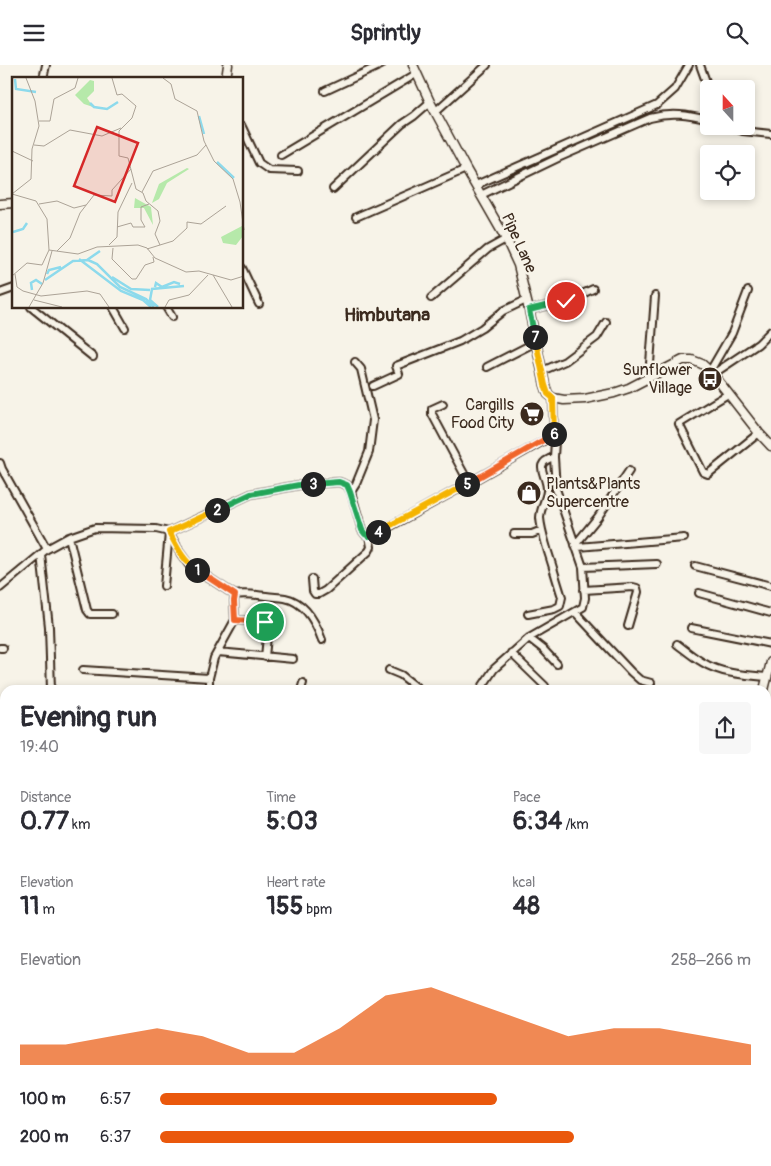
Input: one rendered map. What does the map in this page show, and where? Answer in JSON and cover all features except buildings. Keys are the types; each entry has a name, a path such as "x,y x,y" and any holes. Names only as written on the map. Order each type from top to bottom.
{"street":[{"path":"324,91 381,65"},
{"name":"Pipe Lane","path":"413,65 430,101 506,239 518,265 545,385 548,394 553,398 556,489 583,567 585,598 583,607 575,613"},
{"path":"436,111 487,65"},
{"path":"476,185 657,105 675,89 689,65"},
{"path":"700,65 705,80"},
{"path":"281,155 416,74"},
{"path":"333,189 402,124 430,101"},
{"path":"481,195 558,158 650,118 663,115 687,115 700,118"},
{"path":"244,131 260,163 269,170 298,171"},
{"path":"755,132 771,134"},
{"path":"356,217 466,169"},
{"path":"432,298 488,249 506,239"},
{"path":"244,273 259,305"},
{"path":"529,310 566,301 593,289"},
{"path":"0,293 12,291"},
{"path":"711,372 732,333 748,291"},
{"path":"649,377 655,296"},
{"path":"373,387 399,374 396,366 460,341 482,328 503,311 526,300"},
{"path":"33,309 93,357"},
{"path":"114,309 125,328"},
{"path":"167,309 172,317"},
{"path":"542,371 565,361 597,337 606,321"},
{"path":"711,372 758,344 771,331"},
{"path":"487,367 536,342"},
{"path":"553,398 564,400 585,399 614,393 629,388 683,360 692,360 702,364 711,372 771,446"},
{"path":"350,492 356,483 369,452 373,420 361,369 355,362"},
{"path":"728,394 679,424 703,472 708,474 759,433"},
{"path":"443,404 432,409 432,414 469,483"},
{"path":"369,536 378,533 554,435"},
{"path":"528,614 554,609 560,605 562,597 542,530 540,516 547,491 542,463 554,457"},
{"path":"0,463 47,549"},
{"path":"629,471 598,517 575,545 578,547 684,538"},
{"path":"0,588 47,549 69,537 95,528 156,529 169,532 251,494 299,485 339,482 347,485 362,530 369,536 371,547 369,551 326,590 319,594 315,594 313,591 312,579"},
{"path":"514,534 532,534 542,530"},
{"path":"164,586 169,532"},
{"path":"169,532 180,554 189,565 235,595 287,598 297,602 305,609 319,631 322,640"},
{"path":"69,537 86,610 90,614 112,614"},
{"path":"42,554 49,627 51,685"},
{"path":"583,567 657,564"},
{"path":"696,566 771,586"},
{"path":"584,590 637,588 638,592 628,626"},
{"path":"699,593 771,613"},
{"path":"209,685 212,662 235,620 235,595"},
{"path":"483,685 494,669 529,638 575,613 631,672 640,679 651,683"},
{"path":"235,620 267,623 265,657"},
{"path":"691,628 771,643"},
{"path":"529,638 557,664"},
{"path":"677,644 715,669 736,674 767,677"},
{"path":"218,652 293,659"},
{"path":"511,653 544,685"},
{"path":"765,685 771,662"},
{"path":"83,670 209,677"},
{"path":"389,670 401,675 414,685"}],"place":[{"name":"Sunflower Village","path":"710,379"},
{"name":"Cargills Food City","path":"532,414"},
{"name":"Plants&Plants Supercentre","path":"529,493"}],"district":[{"name":"Himbutana","path":"387,315"}],"route":[{"path":"265,622 235,620 235,595 189,565 180,554 169,532 251,494 299,485 339,482 347,485 362,530 369,536 378,533 554,435 553,398 548,394 545,385 529,310 566,301"}]}
